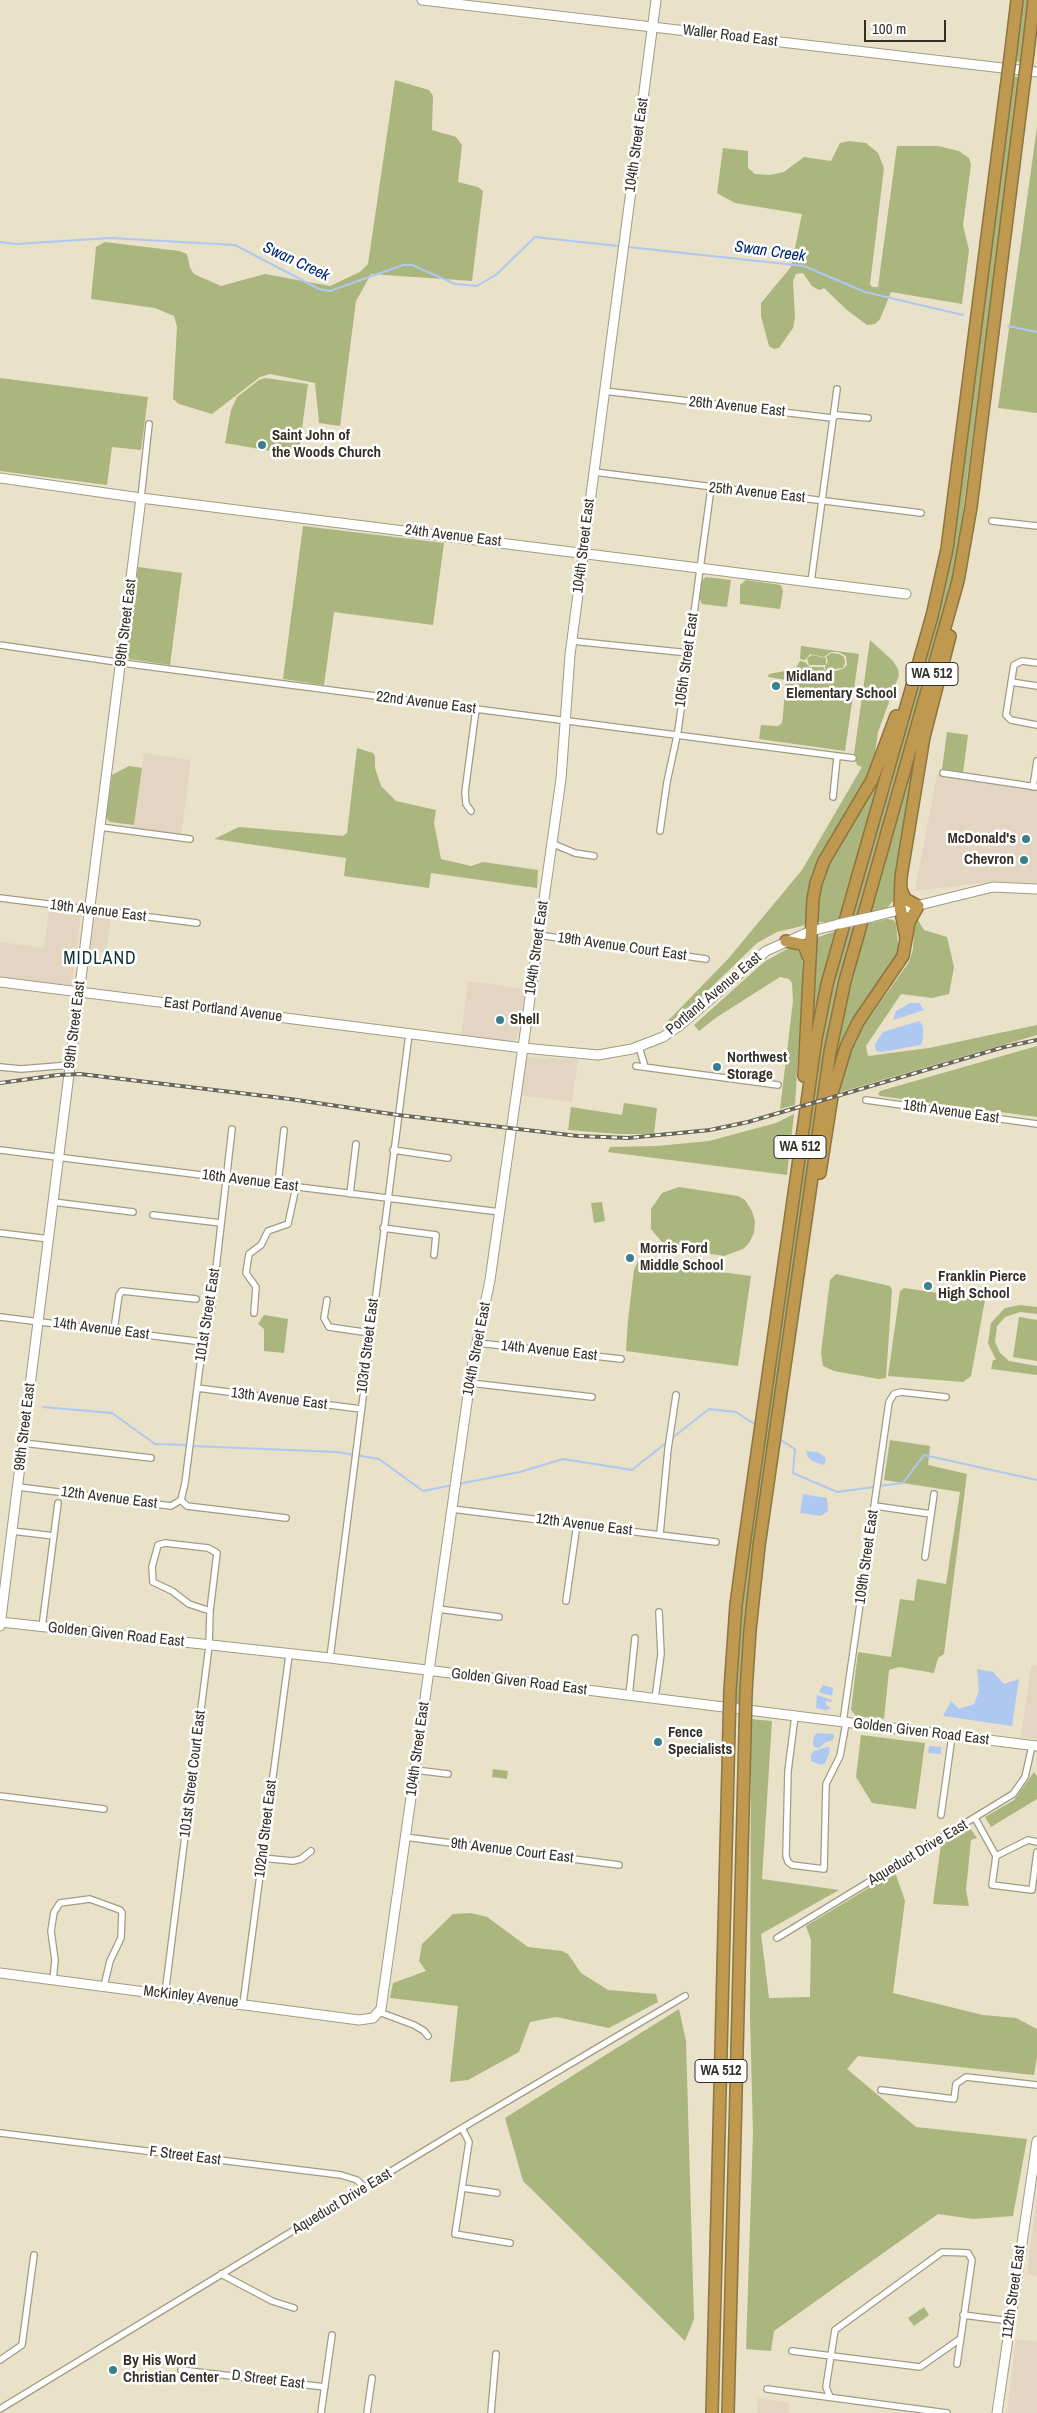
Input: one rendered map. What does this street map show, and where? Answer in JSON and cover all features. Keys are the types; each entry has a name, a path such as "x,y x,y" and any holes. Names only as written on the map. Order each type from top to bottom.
{"highway":[{"name":"WA 512","path":"712,2413 730,1690 738,1588 816,1039 827,984 932,616 950,531 1017,0"},
{"name":"WA 512","path":"728,2413 746,1692 758,1555 801,1250 838,1008 958,581 967,536 1034,0"},
{"path":"906,938 900,910 901,877 924,737 962,589 966,568 967,536"},
{"path":"786,1248 788,1197 804,1074 813,899 821,868 872,780 932,616"},
{"path":"801,1250 816,1200 833,1090 846,1047 858,1022 900,964 906,947 909,922 918,906 903,896 901,877"},
{"path":"786,941 804,945 810,965"}],"street":[{"name":"Waller Road East","path":"422,0 1037,72"},
{"name":"104th Street East","path":"379,2012 470,1382 500,1212 552,843 566,719 572,640 656,0"},
{"path":"810,582 837,390"},
{"name":"26th Avenue East","path":"604,391 832,418 837,415 868,418"},
{"name":"99th Street East","path":"0,1626 149,424"},
{"name":"25th Avenue East","path":"594,472 921,513"},
{"name":"24th Avenue East","path":"0,478 141,498 906,594"},
{"name":"105th Street East","path":"660,831 667,782 677,734 711,488"},
{"path":"992,521 1037,526"},
{"path":"572,640 689,653"},
{"name":"22nd Avenue East","path":"0,645 853,758"},
{"path":"1037,663 1018,662 1013,667 1006,715 1011,720 1037,725"},
{"path":"1011,682 1037,686"},
{"path":"471,811 466,804 465,792 476,709"},
{"path":"832,798 837,756"},
{"path":"943,773 1035,787 1037,761"},
{"path":"100,828 190,839"},
{"path":"552,843 575,853 594,856"},
{"name":"Portland Avenue East","path":"446,1038 588,1056 610,1054 662,1037 679,1026 755,960 786,941 811,930 993,887 1037,889"},
{"name":"19th Avenue East","path":"0,898 197,923"},
{"name":"19th Avenue Court East","path":"538,935 706,959"},
{"name":"East Portland Avenue","path":"0,982 446,1038"},
{"name":"103rd Street East","path":"330,1658 409,1034"},
{"path":"639,1046 645,1067"},
{"path":"0,1067 21,1069 70,1065"},
{"path":"636,1066 778,1085"},
{"name":"18th Avenue East","path":"866,1100 1037,1124"},
{"name":"101st Street East","path":"180,1500 185,1483 203,1342 211,1312 232,1129"},
{"path":"278,1184 284,1130"},
{"path":"350,1194 356,1144"},
{"name":"16th Avenue East","path":"0,1150 500,1212"},
{"path":"393,1150 448,1158"},
{"path":"254,1313 256,1287 246,1273 249,1254 261,1245 268,1231 288,1224 296,1186"},
{"path":"53,1202 133,1212"},
{"path":"153,1215 221,1223"},
{"path":"383,1228 436,1235 434,1255"},
{"path":"0,1234 48,1239"},
{"path":"114,1330 119,1295 122,1291 196,1300"},
{"path":"327,1300 324,1318 326,1325 335,1329 370,1333"},
{"name":"14th Avenue East","path":"0,1317 203,1342"},
{"name":"14th Avenue East","path":"478,1344 621,1359"},
{"path":"470,1382 592,1397"},
{"name":"13th Avenue East","path":"197,1388 361,1409"},
{"name":"109th Street East","path":"796,1716 788,1771 786,1856 788,1862 792,1865 824,1869 826,1784 840,1756 889,1402 894,1394 909,1392 946,1397"},
{"path":"660,1534 668,1449 676,1395"},
{"path":"23,1443 151,1458"},
{"name":"12th Avenue East","path":"18,1487 171,1506 180,1500 187,1506 286,1518"},
{"path":"925,1557 934,1494"},
{"path":"42,1627 58,1503"},
{"path":"875,1506 931,1514"},
{"name":"12th Avenue East","path":"452,1509 716,1542"},
{"path":"566,1601 577,1524"},
{"path":"12,1531 54,1536"},
{"name":"101st Street Court East","path":"165,1994 209,1646 210,1611 217,1553 208,1548 165,1543 158,1545 152,1568 153,1582 172,1591 189,1604 210,1611"},
{"path":"438,1610 499,1617"},
{"path":"655,1699 661,1654 659,1612"},
{"name":"Golden Given Road East","path":"0,1622 288,1655 330,1658 1035,1746"},
{"path":"629,1696 635,1638"},
{"name":"102nd Street East","path":"243,2004 288,1655"},
{"path":"941,1814 952,1736"},
{"name":"Aqueduct Drive East","path":"777,1938 977,1821 1013,1794 1022,1783 1035,1746"},
{"path":"415,1770 448,1774"},
{"path":"0,1796 104,1809"},
{"path":"977,1821 996,1856 992,1885 1032,1890 1037,1852"},
{"name":"9th Avenue Court East","path":"405,1837 618,1865"},
{"path":"996,1856 1028,1840 1037,1842"},
{"path":"262,1858 293,1861 301,1859 311,1850"},
{"path":"53,1980 55,1960 51,1931 54,1912 60,1903 90,1899 120,1910 122,1913 121,1938 110,1961 104,1986"},
{"name":"McKinley Avenue","path":"0,1973 359,2020 373,2018 379,2012"},
{"name":"Aqueduct Drive East","path":"0,2409 462,2128 684,1996"},
{"path":"379,2012 414,2025 428,2036"},
{"path":"881,2090 954,2099 957,2082 966,2077 1037,2085"},
{"path":"462,2128 469,2142 455,2234 510,2243"},
{"name":"F Street East","path":"0,2133 341,2175 357,2180 365,2188"},
{"name":"112th Street East","path":"997,2413 1036,2159 1037,2141"},
{"path":"463,2188 497,2193"},
{"path":"830,2397 826,2387 834,2332 838,2325 939,2253 968,2253 972,2260 957,2364"},
{"path":"0,2360 22,2345 34,2255"},
{"path":"221,2274 272,2301 294,2308"},
{"path":"963,2315 1010,2321"},
{"path":"321,2413 332,2335"},
{"path":"792,2351 920,2367 960,2339"},
{"path":"491,2413 496,2354"},
{"name":"D Street East","path":"181,2370 325,2387"},
{"path":"367,2413 372,2378"},
{"path":"768,2389 947,2413"}],"shaded area":[{"path":"144,753 191,760 181,835 134,829"},
{"path":"937,774 1037,791 1037,883 998,881 915,891"},
{"path":"49,911 81,915 72,986 0,976 0,942 44,948"},
{"path":"95,915 111,918 106,953 90,951"},
{"path":"468,981 526,989 517,1039 511,1042 461,1036"},
{"path":"529,1058 578,1059 572,1102 520,1095 526,1060"},
{"path":"1031,1666 1037,1666 1037,1739 1021,1737"},
{"path":"1037,2193 1037,2276 1027,2274"},
{"path":"1016,2339 1037,2342 1037,2413 1007,2413"},
{"path":"758,2398 789,2403 789,2413 757,2413"}],"green space":[{"path":"1022,0 1029,0 1021,62 1014,61"},
{"path":"1012,76 1020,78 956,564 858,916 851,918 941,599 955,535"},
{"path":"395,80 429,90 433,96 432,130 456,137 462,145 458,182 478,187 483,191 472,281 371,274 356,301 340,426 319,423 315,383 270,374 260,377 212,414 179,404 173,399 177,327 174,316 155,308 91,299 96,247 105,242 179,251 187,254 190,268 194,274 221,286 265,274 330,286 360,272 368,264"},
{"path":"1037,127 1037,413 998,408"},
{"path":"849,141 866,143 878,153 884,168 870,284 872,287 878,287 897,146 938,146 959,151 969,158 971,165 963,225 969,250 962,304 891,292 880,319 875,324 867,325 847,310 824,288 819,290 812,286 803,273 796,274 793,281 795,318 793,328 779,348 774,349 769,346 761,316 761,303 791,267 802,214 735,203 717,193 723,148 748,151 748,168 755,174 770,175 784,172 804,157 831,161 840,143"},
{"path":"0,378 148,397 141,450 112,447 107,485 0,471"},
{"path":"265,378 308,384 299,451 294,455 225,443 231,410 237,397 259,380"},
{"path":"303,526 444,543 433,625 334,612 324,685 283,679"},
{"path":"138,567 182,573 170,665 129,659 126,655"},
{"path":"706,577 731,580 727,607 702,604 699,598 702,580"},
{"path":"746,580 781,585 783,591 780,609 740,604 740,585"},
{"path":"870,640 893,661 899,675 878,732 874,761 864,784 812,873 805,924 777,932 757,943 696,1002 669,1024 662,1027 728,959 802,870 862,767 857,765 854,754"},
{"path":"801,646 859,654 845,751 759,739 761,725 778,726 782,723 786,680 768,677 769,674 795,669 800,661 805,662 810,667 823,667 826,671 831,672 843,669 847,665 846,656 838,652 831,652 824,657 810,654 805,660 800,659"},
{"path":"831,653 844,657 845,663 843,668 826,670 825,667 828,661 826,657"},
{"path":"812,655 826,658 826,665 809,665 807,658"},
{"path":"947,732 968,735 963,773 942,769"},
{"path":"357,748 373,753 375,756 375,768 381,786 396,801 436,810 434,823 441,859 471,866 483,862 538,870 537,888 431,873 429,888 344,876 346,858 214,839 239,827 343,836 347,833"},
{"path":"914,761 895,899 887,908 871,913"},
{"path":"129,766 142,768 134,825 110,822 106,818 112,775"},
{"path":"881,771 838,922 820,922 817,920 816,904 822,875"},
{"path":"887,919 893,920 896,923 899,952 833,1075 840,1030 866,924"},
{"path":"918,920 924,930 947,937 954,967 949,994 932,998 901,994 866,1046 868,1056 929,1048 1037,1025 1037,1035 837,1093 845,1063 857,1035 909,962 913,949 914,924"},
{"path":"854,927 828,1033 741,1704 734,1703 740,1611 814,1078 829,997 847,928"},
{"path":"835,931 823,975 808,1041 816,938"},
{"path":"787,949 795,949 802,954 803,975 795,1105 780,1109 793,1001 792,983 789,979 780,977 717,1017 699,1031 694,1025 764,962"},
{"path":"1037,1046 1037,1117 880,1096 878,1094 880,1091"},
{"path":"624,1103 657,1108 654,1134 618,1134 568,1130 571,1107 622,1115"},
{"path":"794,1114 787,1175 608,1152 610,1147 657,1146 709,1141 776,1123"},
{"path":"679,1187 738,1196 745,1200 752,1211 755,1221 754,1233 749,1243 743,1249 724,1256 669,1247 662,1242 651,1229 651,1209 662,1193"},
{"path":"602,1202 605,1221 594,1223 591,1203"},
{"path":"638,1261 751,1276 738,1366 626,1351 634,1270"},
{"path":"836,1274 890,1286 892,1290 886,1378 879,1379 834,1371 823,1366 821,1353 830,1280"},
{"path":"904,1288 985,1300 971,1376 963,1382 888,1376 900,1291"},
{"path":"1020,1305 1037,1307 1037,1314 1020,1312 1005,1317 997,1326 995,1342 1000,1353 1009,1361 1037,1366 1037,1375 991,1369 993,1360 996,1360 988,1343 991,1323 1005,1308"},
{"path":"264,1315 288,1319 284,1353 264,1351 264,1329 258,1324"},
{"path":"1019,1317 1037,1320 1037,1361 1013,1357"},
{"path":"890,1440 930,1446 928,1465 967,1474 944,1654 938,1658 934,1673 899,1667 889,1670 884,1719 856,1716 851,1710 858,1652 891,1657 900,1599 914,1601 917,1579 946,1584 960,1492 884,1480"},
{"path":"751,1719 772,1721 762,1879 839,1890 761,1934 769,1998 810,1997 811,1940 806,1926 895,1872 905,1901 893,1993 983,2015 1016,2018 1037,2029 1037,2057 1034,2075 858,2056 847,2069 916,2127 1027,2139 1013,2216 973,2219 938,2214 774,2331 771,2351 746,2349 753,2133 750,2016"},
{"path":"861,1735 925,1743 916,1809 872,1803 856,1777"},
{"path":"493,1769 508,1771 507,1779 492,1777"},
{"path":"1034,1772 1037,1776 1037,1799 991,1827 985,1817 1014,1800"},
{"path":"970,1828 977,1838 971,1840 966,1890 969,1906 933,1904 941,1844"},
{"path":"471,1913 487,1917 528,1947 562,1951 568,1954 581,1973 608,1990 656,1994 658,2002 609,2028 556,2017 530,2022 519,2052 468,2080 450,2082 458,2006 390,1998 393,1983 426,1971 419,1961 422,1944 453,1914"},
{"path":"679,2009 686,2041 694,2319 685,2341 523,2181 505,2118"},
{"path":"924,2307 929,2315 914,2326 908,2318"}],"water":[{"path":"910,1003 919,1003 924,1010 893,1020 896,1011"},
{"path":"919,1021 923,1026 921,1045 881,1052 876,1051 875,1044 883,1032"},
{"path":"806,1451 817,1452 824,1456 826,1460 824,1465 812,1461"},
{"path":"803,1494 827,1498 828,1511 821,1516 800,1513"},
{"path":"977,1669 993,1672 1004,1684 1019,1679 1012,1726 943,1716 951,1701 959,1709 974,1704 979,1691"},
{"path":"823,1685 833,1688 832,1696 819,1692"},
{"path":"817,1695 832,1700 832,1702 826,1701 826,1705 831,1708 826,1710 816,1708"},
{"path":"817,1733 833,1734 833,1740 826,1742 819,1748 814,1747 814,1736"},
{"path":"929,1746 941,1747 941,1754 928,1753"},
{"path":"827,1747 830,1748 825,1763 821,1765 811,1761 811,1755 814,1751"}],"waterway":[{"name":"Swan Creek","path":"0,242 16,244 110,238 235,245 319,289 330,291 403,265 412,265 455,284 477,286 497,274 535,237 618,246"},
{"name":"Swan Creek","path":"628,247 804,266 865,292 963,315"},
{"name":"Swan Creek","path":"1008,326 1037,332"},
{"path":"43,1407 112,1413 155,1444 188,1445"},
{"path":"671,1439 709,1409 736,1412 756,1425"},
{"path":"779,1439 795,1449 793,1473 837,1492 874,1487"},
{"path":"458,1484 520,1472 563,1459 632,1470 667,1442"},
{"path":"192,1446 337,1452 379,1459 423,1491 453,1485"},
{"path":"879,1486 903,1483 924,1455 1037,1480"}],"railway":[{"path":"0,1083 80,1074 290,1099 398,1115 578,1136 628,1138 710,1130 748,1122 1004,1047 1037,1040"}],"place":[{"name":"Saint John of the Woods Church","path":"262,445"},
{"name":"Midland Elementary School","path":"776,686"},
{"name":"McDonald's","path":"1026,839"},
{"name":"Chevron","path":"1024,860"},
{"name":"Shell","path":"500,1020"},
{"name":"Northwest Storage","path":"717,1067"},
{"name":"Morris Ford Middle School","path":"630,1258"},
{"name":"Franklin Pierce High School","path":"928,1286"},
{"name":"Fence Specialists","path":"658,1742"},
{"name":"By His Word Christian Center","path":"113,2370"}],"district":[{"name":"MIDLAND","path":"100,959"}]}
